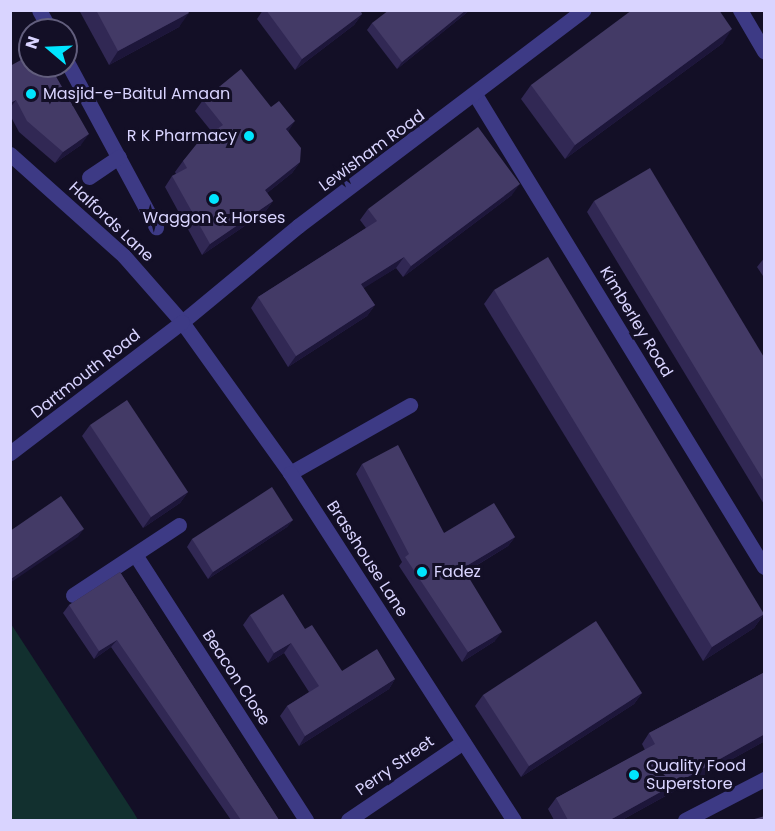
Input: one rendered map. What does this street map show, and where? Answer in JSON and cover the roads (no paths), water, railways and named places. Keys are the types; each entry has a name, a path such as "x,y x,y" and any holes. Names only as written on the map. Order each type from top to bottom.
{"street":[{"name":"Lewisham Road","path":"182,322 298,226 476,96 584,10"},
{"path":"740,10 765,51"},
{"path":"76,78 156,227"},
{"name":"Kimberley Road","path":"476,96 765,567"},
{"name":"Halfords Lane","path":"10,154 124,256 182,322"},
{"path":"89,177 118,157"},
{"name":"Dartmouth Road","path":"10,453 182,322"},
{"name":"Brasshouse Lane","path":"182,322 290,473 514,820"},
{"path":"290,473 410,405"},
{"path":"73,595 136,556 179,525"},
{"name":"Beacon Close","path":"136,556 306,820"},
{"name":"Perry Street","path":"348,820 463,742"},
{"path":"685,820 765,779"}],"place":[{"name":"Masjid-e-Baitul Amaan","path":"31,94"},
{"name":"R K Pharmacy","path":"249,136"},
{"name":"Waggon & Horses","path":"214,199"},
{"name":"Fadez","path":"422,572"},
{"name":"Quality Food Superstore","path":"634,775"}]}
